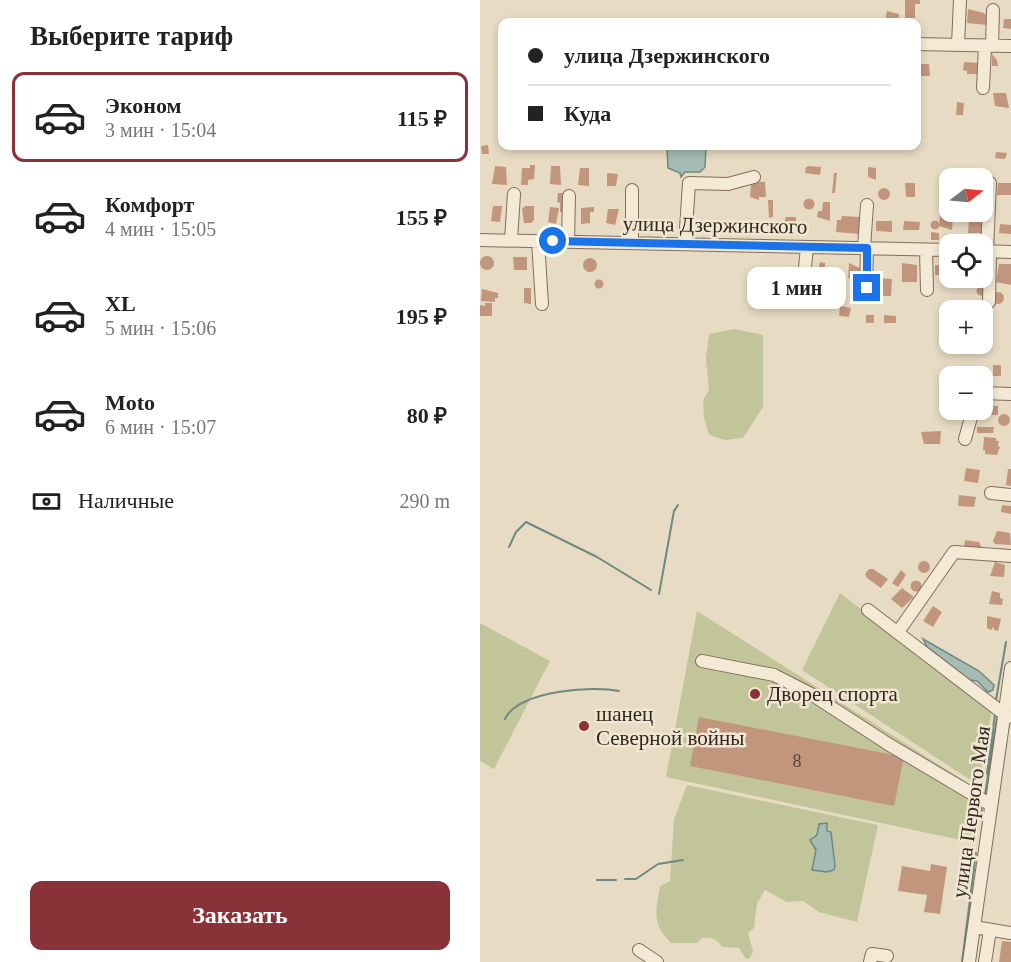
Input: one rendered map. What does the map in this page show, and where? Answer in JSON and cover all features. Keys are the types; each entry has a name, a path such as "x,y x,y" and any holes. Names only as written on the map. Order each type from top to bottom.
{"street":[{"path":"958,45 960,0"},
{"path":"983,88 993,10"},
{"path":"921,44 1011,46"},
{"path":"685,244 689,183 728,184 753,177"},
{"path":"632,190 632,243"},
{"path":"511,240 514,194"},
{"path":"568,241 569,196"},
{"path":"867,205 867,288"},
{"name":"улица Дзержинского","path":"480,240 939,250"},
{"path":"538,241 542,304"},
{"path":"804,278 807,247"},
{"path":"926,250 927,290"},
{"path":"993,251 1011,252"},
{"path":"993,393 1011,394"},
{"path":"965,439 971,420"},
{"path":"991,493 1011,495"},
{"path":"898,632 954,552 1011,556"},
{"path":"868,610 1008,716"},
{"path":"702,661 774,675 793,684 991,805"},
{"name":"улица Первого Мая","path":"969,962 991,805 1008,716 1011,668"},
{"path":"974,927 1011,933"},
{"path":"985,962 990,930"},
{"path":"639,950 657,962"},
{"path":"870,962 872,954 887,956"}],"green space":[{"path":"734,329 763,335 763,407 743,438 725,440 709,435 704,417 703,400 709,390 706,359 709,334"},
{"path":"840,593 992,710 978,785 802,670"},
{"name":"Дворец спорта","path":"697,611 977,789 970,842 666,777"},
{"path":"480,623 550,661 494,769 480,761"},
{"path":"687,785 878,825 857,922 819,912 803,901 787,902 765,890 757,903 754,928 748,933 753,951 750,958 746,959 739,948 722,947 711,938 702,938 697,943 671,943 660,929 656,910 660,886 670,881 674,819","holes":["825,826 831,833 835,866 813,860 816,856 813,838 819,829"]}],"water":[{"path":"667,150 706,150 705,167 700,172 685,172 681,177 680,173 668,168"},
{"path":"923,639 979,671 994,685 993,690 988,692 977,681 970,680 927,647"},
{"path":"827,823 827,831 831,832 834,870 827,872 812,870 816,850 810,840 817,835 819,824"}],"building":[{"path":"905,0 920,0 920,4 915,4 915,18 905,18"},
{"path":"968,9 984,13 987,16 987,25 967,23"},
{"path":"887,11 899,14 899,18 886,18"},
{"path":"1004,19 1011,19 1011,29 1003,28"},
{"path":"992,54 997,60 998,66 992,66"},
{"path":"964,62 979,63 978,74 967,74 967,71 963,70"},
{"path":"921,64 929,64 930,76 921,76"},
{"path":"993,93 1006,93 1009,108 995,106"},
{"path":"957,102 964,103 963,115 956,115"},
{"path":"488,145 489,154 482,154 481,146"},
{"path":"996,152 1007,153 1005,159 995,158"},
{"path":"530,165 535,165 534,179 528,180 528,185 521,185 522,168 530,168"},
{"path":"495,166 506,167 507,185 492,184"},
{"path":"551,166 560,166 561,185 550,184"},
{"path":"806,167 821,167 820,175 805,173"},
{"path":"868,167 876,168 876,180 868,177"},
{"path":"580,168 589,168 589,186 578,185"},
{"path":"607,173 618,174 616,186 607,186"},
{"path":"834,173 837,173 835,193 832,193"},
{"path":"754,181 765,182 766,197 759,197 759,200 750,197 751,184 754,184"},
{"path":"905,183 915,183 915,197 906,197"},
{"path":"998,183 1011,183 1011,195 997,195"},
{"path":"884,188 890,194 884,200 878,194"},
{"path":"558,193 565,193 565,213 560,212 560,203 557,202"},
{"path":"809,199 813,200 813,208 809,209 805,208 804,204 805,200"},
{"path":"768,200 773,200 773,217 769,218"},
{"path":"823,202 830,202 830,221 817,217 818,211 822,211"},
{"path":"493,206 502,206 500,222 491,221"},
{"path":"525,206 534,206 534,220 531,223 524,223 522,209"},
{"path":"550,207 559,208 556,224 548,222"},
{"path":"594,207 594,212 590,212 590,223 581,224 581,208"},
{"path":"608,209 619,209 615,225 606,223"},
{"path":"842,216 860,217 859,234 836,232 837,220 841,220"},
{"path":"786,217 796,217 796,222 807,223 807,232 799,232 799,228 782,227"},
{"path":"876,221 892,221 892,232 876,231"},
{"path":"904,221 920,222 919,230 903,230"},
{"path":"935,221 939,225 935,229 931,225"},
{"path":"939,222 953,222 952,230 939,226"},
{"path":"969,222 983,223 982,233 968,233"},
{"path":"1000,224 1011,225 1011,234 999,233"},
{"path":"931,232 939,233 939,240 931,240"},
{"path":"484,256 490,256 494,263 490,270 484,270 480,266 480,260"},
{"path":"513,257 527,257 527,270 514,270"},
{"path":"590,258 595,260 597,265 595,270 590,272 585,270 583,265 585,260"},
{"path":"820,262 825,263 825,267 830,267 830,276 817,276"},
{"path":"849,263 860,268 860,278 857,280 848,278"},
{"path":"902,263 917,265 917,282 902,282"},
{"path":"999,264 1011,264 1011,285 996,282"},
{"path":"935,265 939,265 939,275 935,275"},
{"path":"880,278 892,279 891,296 879,296 877,292"},
{"path":"599,279 604,284 599,289 594,284"},
{"path":"524,288 531,288 531,304 524,303"},
{"path":"978,288 984,288 986,291 981,296 976,291"},
{"path":"482,289 498,293 495,302 481,301"},
{"path":"996,292 1004,296 1000,304 992,300"},
{"path":"485,303 492,303 492,316 480,316 480,305 485,306"},
{"path":"840,306 851,308 849,317 839,316"},
{"path":"866,315 874,315 874,323 866,323"},
{"path":"884,315 896,316 896,323 884,323"},
{"path":"1001,365 1001,376 993,376 993,366"},
{"path":"993,406 998,406 998,415 993,415"},
{"path":"1006,414 1010,420 1006,426 1002,426 998,418"},
{"path":"977,427 994,427 993,433 977,433"},
{"path":"941,431 940,444 924,444 921,432"},
{"path":"984,437 996,438 996,441 999,441 998,446 1000,447 997,455 985,454"},
{"path":"966,468 980,470 978,483 964,481"},
{"path":"1008,469 1011,469 1011,486 1006,485"},
{"path":"959,495 976,497 974,507 958,506"},
{"path":"1002,505 1011,506 1011,514 1001,512"},
{"path":"997,531 1010,533 1011,545 995,544 993,541"},
{"path":"965,540 979,542 982,548 964,547"},
{"path":"924,561 930,567 924,573 918,567"},
{"path":"995,562 1005,565 1004,577 990,576"},
{"path":"869,569 873,569 888,579 881,588 867,578 865,574"},
{"path":"901,570 906,575 898,587 892,583"},
{"path":"916,581 920,582 920,590 916,591 912,590 911,586 912,582"},
{"path":"902,588 914,597 902,608 891,599"},
{"path":"992,591 1000,593 1000,598 1003,599 1002,605 989,604"},
{"path":"933,606 942,612 933,627 923,621"},
{"path":"987,616 1001,619 998,631 994,630 994,627 991,630 987,628"},
{"path":"699,717 904,757 894,806 690,766"},
{"path":"931,864 947,867 940,914 924,912 927,895 898,891 902,866 930,871"},
{"path":"1002,941 1011,942 1011,962 999,962"}],"waterway":[{"path":"659,594 674,511 678,505"},
{"path":"509,547 516,532 526,522 597,557 651,590"},
{"path":"996,700 1006,642"},
{"path":"505,719 524,702 540,696 574,690 619,691"},
{"path":"987,774 995,714"},
{"path":"985,795 997,718"},
{"path":"981,816 982,807"},
{"path":"962,962 976,853"},
{"path":"625,879 636,879 658,864 683,860"},
{"path":"597,880 616,880"}],"place":[{"name":"Дворец спорта","path":"755,694"},
{"name":"шанец Северной войны","path":"584,726"}],"route":[{"path":"553,241 867,248 867,288"}]}
